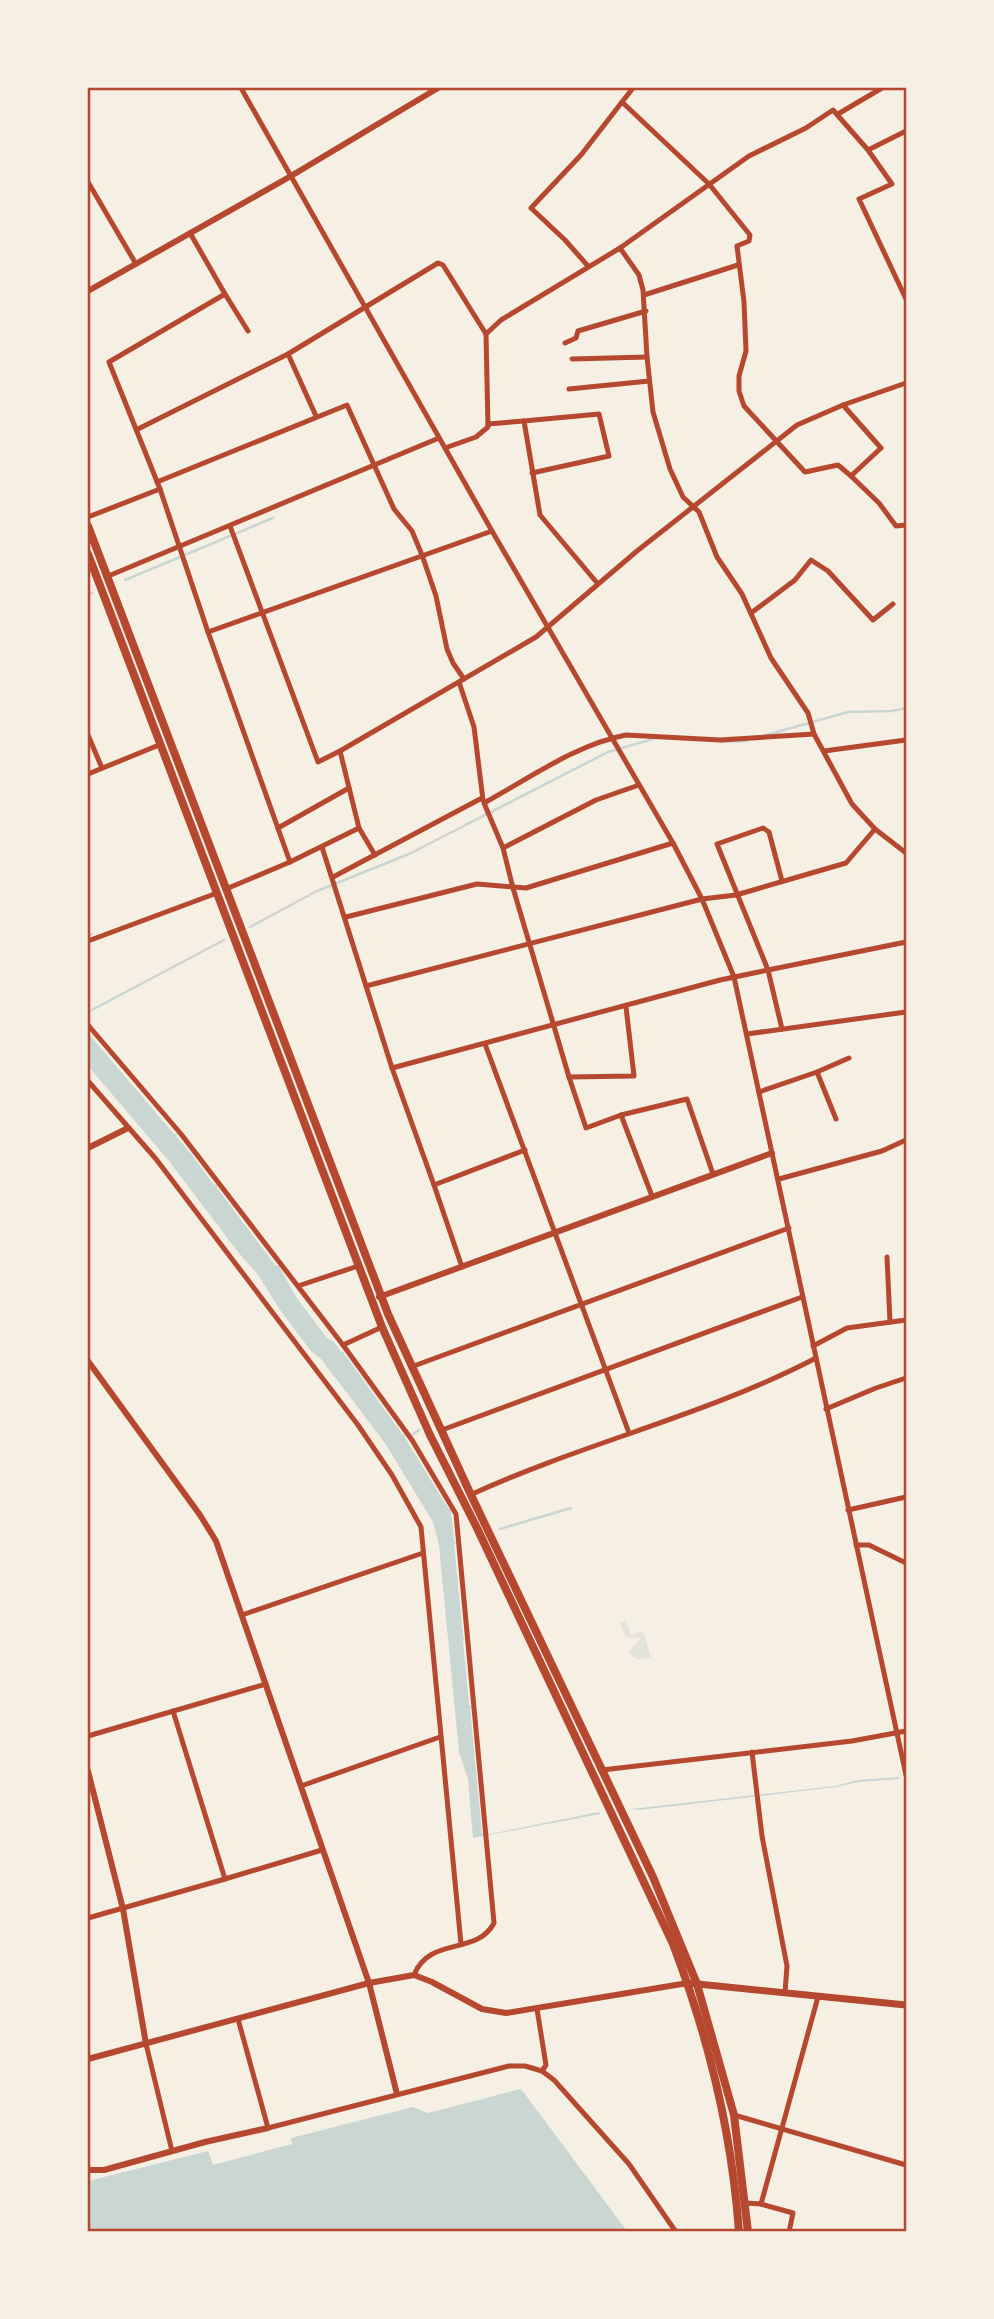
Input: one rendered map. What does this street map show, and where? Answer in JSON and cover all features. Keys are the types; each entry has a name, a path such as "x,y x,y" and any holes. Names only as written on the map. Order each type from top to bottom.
{"main road":[{"path":"88,526 225,889 411,1367 693,1983 734,2115 748,2231"},
{"path":"88,554 382,1327 461,1499 596,1771"},
{"path":"693,1983 906,2004"},
{"path":"693,1983 715,2077 737,2203 739,2231"}],"street":[{"path":"241,88 492,531 673,843 702,899 734,977 906,1775"},
{"path":"88,291 291,176 438,88"},
{"path":"588,266 531,208 580,155 633,88"},
{"path":"838,114 882,88"},
{"path":"622,102 709,184 750,235 749,241 737,246 744,302 746,351 739,376 739,391 744,406 805,472 838,465 879,503 896,526 906,525"},
{"path":"486,334 501,320 620,248 749,156 806,128 833,110 868,150 892,184 859,199 906,299"},
{"path":"868,150 906,131"},
{"path":"88,182 136,264"},
{"path":"190,233 248,331"},
{"path":"620,248 639,275 646,311 649,381 658,435 683,497 699,512 717,557 742,594 771,658 808,713 814,734 852,804 875,828 906,853"},
{"path":"138,429 288,354 438,262 443,265 486,334 488,425 484,433 445,448"},
{"path":"644,295 738,265"},
{"path":"225,294 109,362 160,489 290,862"},
{"path":"565,344 576,338 578,331 646,311"},
{"path":"288,354 316,416"},
{"path":"572,359 647,357"},
{"path":"569,389 649,381"},
{"path":"230,526 318,762 536,637 597,584 797,425 843,405 906,383"},
{"path":"157,482 347,405 394,509 412,531 431,576 447,649 461,681 474,727 483,800 503,848 586,1128 621,1115 687,1099 713,1174"},
{"path":"843,405 881,448 851,476"},
{"path":"488,425 599,414 609,456 532,473"},
{"path":"524,421 540,515 597,584"},
{"path":"106,577 439,438"},
{"path":"88,517 160,489"},
{"path":"208,632 492,531"},
{"path":"751,613 795,580 811,560 828,571 873,620 893,604"},
{"path":"332,877 580,750 612,737 626,735 720,740 814,734"},
{"path":"88,735 102,768"},
{"path":"824,751 906,740"},
{"path":"88,774 159,745"},
{"path":"340,751 359,828 375,855"},
{"path":"503,848 596,800 639,785"},
{"path":"278,828 349,788"},
{"path":"88,941 216,893 290,862 359,828"},
{"path":"782,881 769,832 763,828 717,844 768,970 782,1030"},
{"path":"366,986 702,899 736,895 846,863 875,828"},
{"path":"346,917 477,884 526,888 673,843"},
{"path":"322,846 392,1068 462,1266"},
{"path":"392,1068 734,977 906,942"},
{"path":"569,1077 634,1076 626,1007"},
{"path":"747,1034 906,1012"},
{"path":"88,1026 181,1134 343,1345 412,1440 456,1514 494,1923 483,1939 428,1955 418,1964 414,1975"},
{"path":"485,1044 629,1433"},
{"path":"760,1092 849,1058"},
{"path":"817,1072 836,1119"},
{"path":"88,1081 156,1159 358,1425 392,1475 421,1527 461,1944"},
{"path":"621,1115 652,1196"},
{"path":"88,1148 128,1128"},
{"path":"779,1179 882,1151 906,1140"},
{"path":"434,1185 525,1150"},
{"path":"371,1300 772,1153"},
{"path":"411,1367 789,1228"},
{"path":"887,1257 890,1322"},
{"path":"298,1286 358,1266"},
{"path":"442,1430 803,1297"},
{"path":"813,1346 848,1328 906,1320"},
{"path":"343,1345 382,1327"},
{"path":"461,1499 519,1473 773,1381 816,1359"},
{"path":"88,1361 212,1532 369,1983 397,2094"},
{"path":"826,1409 906,1378"},
{"path":"848,1510 906,1497"},
{"path":"856,1545 869,1545 906,1563"},
{"path":"242,1615 423,1553"},
{"path":"88,1736 265,1684"},
{"path":"173,1711 225,1879"},
{"path":"596,1771 852,1741 906,1731"},
{"path":"301,1786 440,1737"},
{"path":"752,1752 757,1800 787,1966 785,1993"},
{"path":"88,1771 123,1909 146,2044 172,2151"},
{"path":"88,1918 322,1850"},
{"path":"88,2059 369,1983 414,1975 482,2009 506,2013 693,1983"},
{"path":"761,2204 818,1997"},
{"path":"537,2009 546,2065 542,2071"},
{"path":"238,2019 268,2128"},
{"path":"88,2170 104,2171 172,2151 509,2066 525,2066 542,2071 564,2091 629,2164 676,2231"},
{"path":"734,2115 906,2165"},
{"path":"746,2203 761,2204 793,2213 789,2231"}],"shaded area":[{"path":"88,1033 174,1134 178,1134 176,1136 193,1154 214,1185 217,1184 217,1188 275,1265 279,1266 296,1297 327,1338 343,1352 403,1435 405,1434 451,1510 482,1833 490,1834 599,1812 600,1814 473,1838 468,1779 459,1752 439,1545 433,1522 385,1443 321,1359 310,1350 259,1276 169,1161 88,1066"},
{"path":"626,1620 631,1635 644,1633 651,1658 639,1660 629,1651 641,1638 625,1637 620,1622"},
{"path":"900,1779 859,1782 836,1787 631,1809 835,1786 858,1780"},
{"path":"521,2089 627,2231 88,2231 88,2181 208,2151 213,2165 292,2144 291,2138 413,2107 428,2113"}],"waterway":[{"path":"125,580 273,518"},
{"path":"88,595 92,593"},
{"path":"766,735 848,712 906,708"},
{"path":"250,927 317,891 409,854 608,752 653,739"},
{"path":"722,742 747,741"},
{"path":"88,936 92,934"},
{"path":"88,1012 224,940"},
{"path":"413,1434 419,1430"},
{"path":"500,1529 571,1508"}]}
